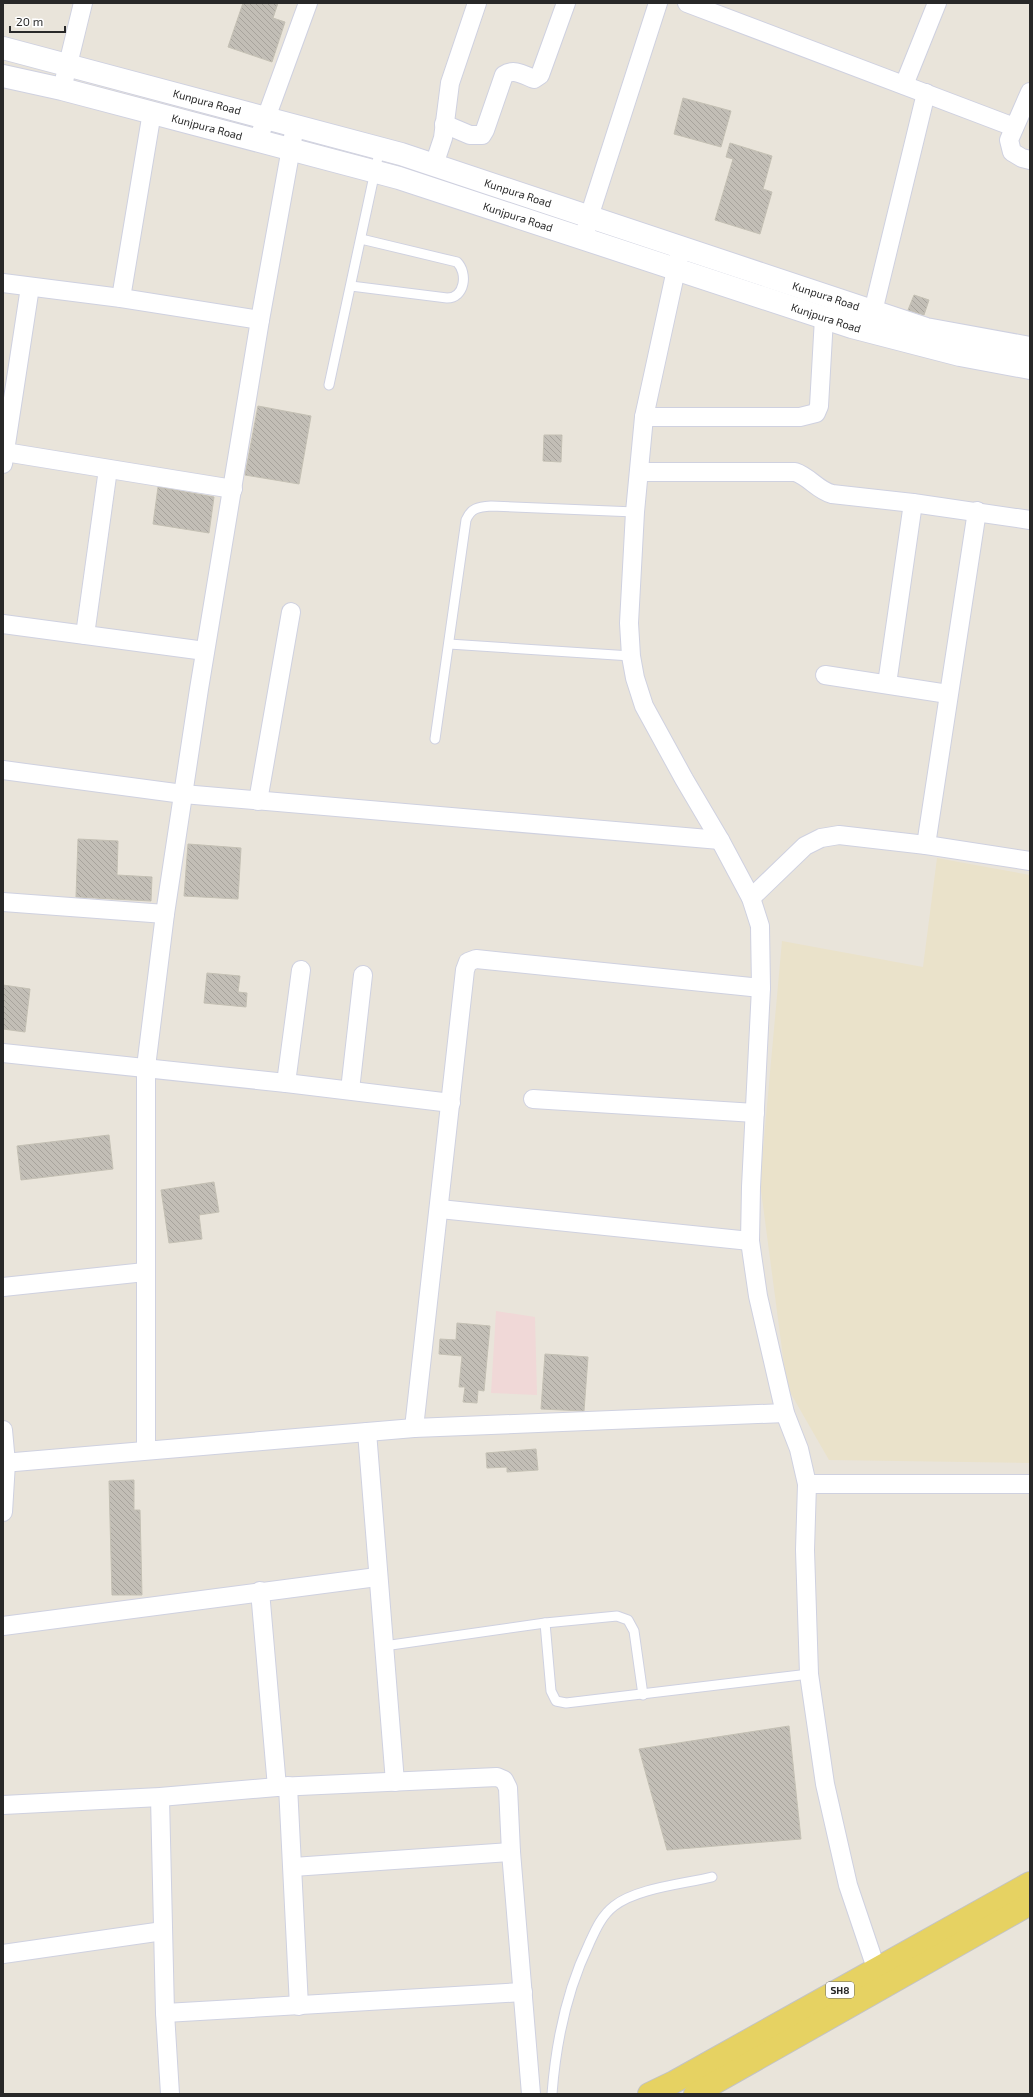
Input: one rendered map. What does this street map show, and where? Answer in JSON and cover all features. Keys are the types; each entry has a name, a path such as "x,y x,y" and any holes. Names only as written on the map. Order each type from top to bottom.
{"main road":[{"name":"SH8","path":"649,2094 880,1978 1026,1896"},
{"name":"SH8","path":"695,2094 880,1978"}],"street":[{"path":"62,88 83,3"},
{"path":"258,140 308,3"},
{"path":"434,165 440,150 450,82 477,3"},
{"path":"444,124 470,135 482,135 504,75 509,71 534,79 540,75 566,3"},
{"path":"584,239 658,3"},
{"path":"687,3 1014,127"},
{"path":"904,85 937,3"},
{"name":"Kunpura Road","path":"3,48 380,148 434,165 680,247 870,321 926,329 1030,348"},
{"name":"Kunjpura Road","path":"3,76 62,88 376,171 824,318 870,321 960,355 1030,368"},
{"path":"1030,92 1009,140 1012,152 1022,158 1030,160"},
{"path":"870,321 926,93"},
{"path":"121,298 152,112"},
{"path":"146,1450 146,1067 165,914 205,651 260,320 295,126"},
{"path":"680,247 644,417 635,512 629,623 630,656 644,706 751,898 760,926 761,988 751,1187 750,1241 758,1296 785,1413 799,1449 807,1484 804,1550 809,1674 825,1784 846,1877 880,1978"},
{"path":"3,283 121,298 260,320"},
{"path":"30,286 4,459 108,469 233,489"},
{"path":"644,417 800,416 816,413 819,406 824,318"},
{"path":"84,635 108,469"},
{"path":"639,472 795,472 804,475 823,492 977,511 1030,520"},
{"path":"887,684 913,503"},
{"path":"926,845 977,511"},
{"path":"258,801 291,612"},
{"path":"3,624 205,651"},
{"path":"826,675 948,694"},
{"path":"3,770 183,794 720,840"},
{"path":"751,898 805,846 821,838 839,835 926,845 1030,861"},
{"path":"3,902 165,914"},
{"path":"414,1428 440,1209 465,970 468,962 476,959 761,988"},
{"path":"286,1083 301,970"},
{"path":"350,1090 362,975"},
{"path":"3,1053 146,1067 451,1103"},
{"path":"533,1099 755,1113"},
{"path":"440,1209 750,1241"},
{"path":"3,1287 145,1272"},
{"path":"4,1463 414,1428 785,1413"},
{"path":"3,1430 3,1512"},
{"path":"367,1432 377,1576 395,1782"},
{"path":"807,1484 1030,1484"},
{"path":"3,1626 377,1576"},
{"path":"260,1591 282,1787 293,1868 299,2006"},
{"path":"3,1805 282,1787 497,1777 504,1780 508,1788 511,1852 531,2094"},
{"path":"160,1796 165,2013 170,2094"},
{"path":"293,1868 511,1852"},
{"path":"3,1954 163,1931"},
{"path":"165,2013 523,1992"}],"lane":[{"path":"329,385 380,148"},
{"path":"351,286 447,298 457,296 460,292 463,272 457,262 361,239"},
{"path":"435,739 466,520 470,512 479,507 490,506 635,512"},
{"path":"449,644 630,656"},
{"path":"384,1646 545,1623 617,1616 628,1620 634,1630 643,1695"},
{"path":"545,1623 551,1691 556,1700 566,1703 809,1674"},
{"path":"552,2094 554,2063 562,2017 576,1970 599,1922 613,1906 632,1897 712,1877"}],"shaded area":[{"path":"937,858 1030,875 1030,1463 829,1460 787,1387 760,1183 782,941 923,967"},
{"path":"496,1311 535,1317 537,1395 491,1393"}],"building":[{"path":"243,3 278,3 273,18 285,22 272,62 228,47"},
{"path":"683,98 731,111 721,147 674,134"},
{"path":"730,143 772,156 763,189 772,192 760,234 715,220 733,159 726,157"},
{"path":"914,295 929,300 924,315 908,310"},
{"path":"258,406 311,416 299,484 245,475"},
{"path":"544,435 562,435 561,462 543,461"},
{"path":"158,487 214,497 209,533 153,524"},
{"path":"78,839 118,841 117,875 152,877 151,901 76,897"},
{"path":"188,844 241,848 238,899 184,896"},
{"path":"207,973 240,976 238,992 247,993 246,1007 204,1003"},
{"path":"3,985 30,989 25,1032 3,1029"},
{"path":"109,1135 113,1169 21,1180 17,1146"},
{"path":"214,1182 219,1212 199,1215 202,1239 169,1243 161,1190"},
{"path":"457,1323 490,1326 484,1391 478,1390 477,1403 463,1402 465,1387 459,1387 462,1356 439,1354 440,1339 456,1340"},
{"path":"545,1354 588,1357 584,1411 541,1409"},
{"path":"536,1449 538,1470 507,1472 507,1467 487,1468 486,1453"},
{"path":"134,1480 134,1510 140,1510 142,1595 112,1595 109,1481"},
{"path":"789,1726 801,1839 667,1850 639,1749"}]}
